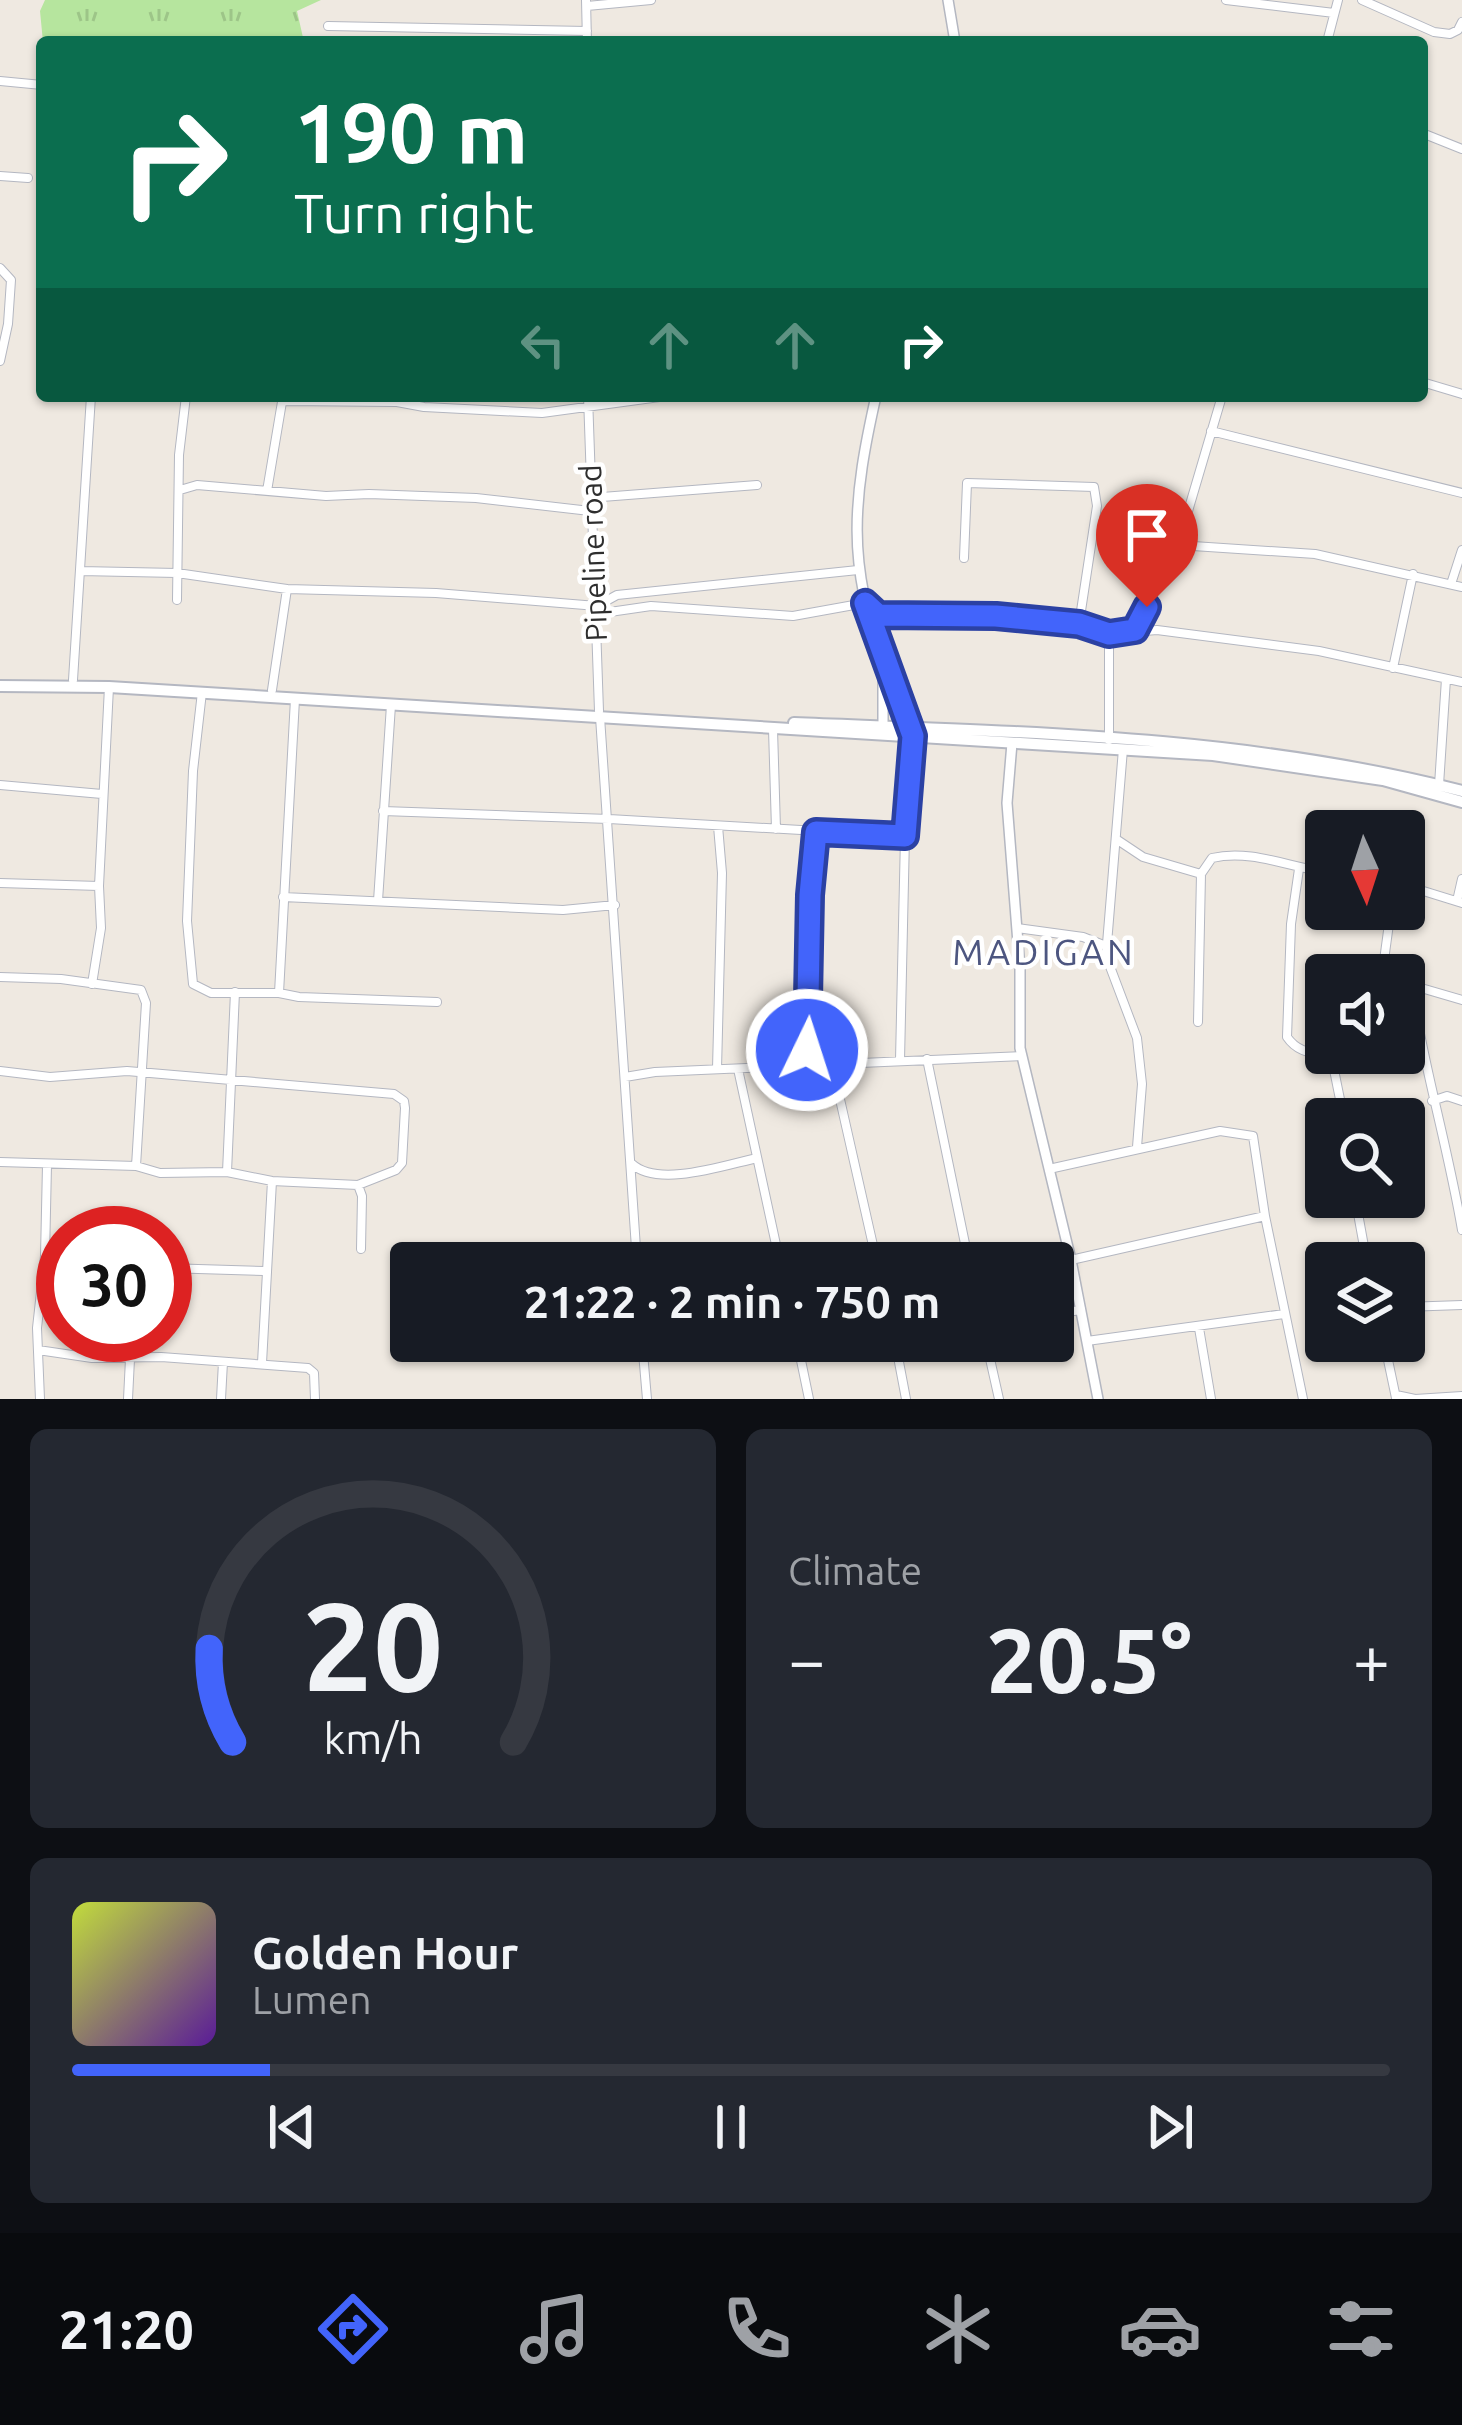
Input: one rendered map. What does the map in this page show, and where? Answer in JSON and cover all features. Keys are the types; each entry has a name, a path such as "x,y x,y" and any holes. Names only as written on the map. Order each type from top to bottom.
{"main road":[{"path":"0,682 74,680 272,690 773,728 1109,740 1284,754 1385,771 1462,791"},
{"path":"0,682 883,731"},
{"path":"911,732 1283,763 1383,780 1462,802"}],"street":[{"path":"587,36 587,3 651,0"},
{"path":"948,0 954,36"},
{"path":"1226,0 1334,14"},
{"path":"1328,36 1338,0"},
{"path":"1362,0 1440,34 1458,30 1462,22"},
{"path":"328,26 563,36"},
{"path":"0,81 36,84"},
{"path":"1428,135 1462,149"},
{"path":"0,176 28,178"},
{"path":"0,268 11,280 0,361"},
{"path":"1428,384 1462,394"},
{"path":"74,680 91,402"},
{"path":"177,600 179,455 185,402"},
{"path":"267,491 282,402"},
{"path":"397,402 542,413 631,402"},
{"name":"Pipeline road","path":"589,402 600,714 637,1242"},
{"path":"875,402 855,515 865,603 911,732 900,1060"},
{"path":"1135,630 1178,545 1220,402"},
{"path":"1211,431 1462,493"},
{"path":"964,559 968,483 1094,487 1097,506 1079,624"},
{"path":"181,490 197,485 326,496 441,496 590,511 595,499 602,497 757,485"},
{"path":"1178,545 1315,554 1462,587"},
{"path":"1451,584 1462,550"},
{"path":"596,610 617,595 858,569"},
{"path":"80,571 177,574 287,589 436,593 596,610 651,606 793,616 865,603"},
{"path":"1393,668 1413,574"},
{"path":"272,690 287,589"},
{"path":"865,603 878,615 996,616 1079,624 1109,634 1135,630 1318,651 1462,682"},
{"path":"1109,634 1109,740"},
{"path":"883,662 883,731"},
{"path":"1439,785 1446,679"},
{"path":"92,985 101,928 109,687"},
{"path":"202,692 193,785 188,964 193,984 200,990 436,1002"},
{"path":"279,992 295,699"},
{"path":"378,901 391,706"},
{"path":"773,728 776,829"},
{"path":"1012,742 1007,803 1021,1056 1067,1242"},
{"path":"1123,749 1106,946 1108,966 1131,1013 1137,1038 1142,1084 1137,1148"},
{"path":"0,785 102,794"},
{"path":"383,812 905,836"},
{"path":"717,1069 722,873 718,826"},
{"path":"806,1064 816,832"},
{"path":"1115,838 1143,857 1201,874"},
{"path":"1198,1022 1201,874 1209,861 1218,856 1260,857 1305,869"},
{"path":"1299,868 1291,924 1287,1036 1305,1051"},
{"path":"1425,891 1459,902 1462,879"},
{"path":"0,883 99,886"},
{"path":"283,897 563,910 614,904"},
{"path":"1017,928 1083,937 1106,946"},
{"path":"0,977 135,987 145,996 136,1166"},
{"path":"1425,989 1462,1000"},
{"path":"227,1172 235,992"},
{"path":"625,1078 642,1072 1021,1056"},
{"path":"926,1059 965,1242"},
{"path":"832,1064 873,1242"},
{"path":"1425,1068 1443,1126 1461,1223"},
{"path":"738,1069 775,1242"},
{"path":"0,1071 50,1077 141,1072 290,1082 400,1097 405,1108 402,1163 358,1185 272,1181 227,1172 160,1173 136,1166 0,1162"},
{"path":"1432,1101 1447,1096 1462,1101"},
{"path":"1049,1169 1220,1130 1250,1134 1303,1399"},
{"path":"632,1163 641,1172 658,1175 757,1158"},
{"path":"46,1165 46,1206"},
{"path":"262,1363 272,1181"},
{"path":"358,1185 361,1250"},
{"path":"1074,1259 1265,1216"},
{"path":"192,1269 265,1271"},
{"path":"1074,1275 1097,1399"},
{"path":"1425,1307 1462,1306"},
{"path":"1074,1311 1081,1310"},
{"path":"1088,1341 1285,1314"},
{"path":"1199,1328 1211,1399"},
{"path":"192,1361 311,1370 315,1399"},
{"path":"38,1362 40,1399"},
{"path":"128,1399 130,1362"},
{"path":"221,1399 223,1362"},
{"path":"644,1362 647,1399"},
{"path":"801,1362 809,1399"},
{"path":"899,1362 906,1399"},
{"path":"991,1362 999,1399"},
{"path":"1388,1362 1396,1397 1462,1396"}],"green space":[{"path":"45,0 321,0 297,11 303,36 42,36 40,11"}],"district":[{"name":"MADIGAN","path":"1044,951"}],"route":[{"path":"807,1050 816,832 905,836 913,736 865,603 878,615 996,616 1079,624 1109,634 1135,630 1147,607"}]}
